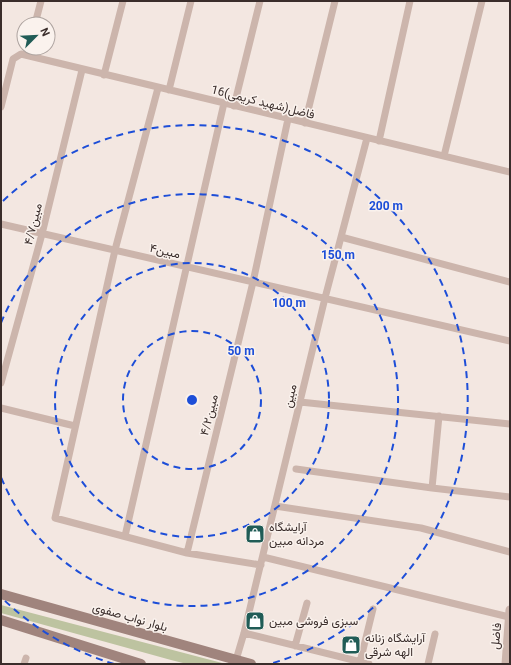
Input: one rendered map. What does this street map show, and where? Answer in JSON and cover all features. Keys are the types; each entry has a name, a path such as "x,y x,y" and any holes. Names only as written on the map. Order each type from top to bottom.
{"main road":[{"name":"بلوار نواب صفوی","path":"1,594 252,664"},
{"path":"1,620 141,664"}],"street":[{"path":"37,16 41,1"},
{"path":"104,75 123,1"},
{"path":"169,90 191,1"},
{"path":"234,106 260,1"},
{"path":"305,123 335,1"},
{"path":"379,141 410,1"},
{"path":"444,156 482,1"},
{"name":"16فاضل(شهید کریمی)","path":"1,107 13,60 17,56"},
{"name":"16فاضل(شهید کریمی)","path":"39,56 82,70 510,172"},
{"name":"۴/۷مبین","path":"1,383 42,234 82,70"},
{"path":"158,88 115,250 54,518 187,553 261,565"},
{"path":"125,536 224,103"},
{"name":"۴/۲مبین","path":"187,553 253,282 288,119"},
{"name":"مبین","path":"236,660 263,557 325,298 367,138"},
{"name":"۴مبین","path":"1,224 510,341"},
{"path":"341,237 510,282"},
{"path":"300,402 510,424"},
{"path":"1,408 75,426"},
{"path":"432,488 439,416"},
{"path":"296,469 432,488 510,496"},
{"path":"275,506 421,528 510,552"},
{"path":"263,557 510,614"},
{"path":"295,646 307,603"},
{"path":"360,662 373,608"},
{"name":"فاضل","path":"507,661 510,614"},
{"path":"244,633 369,664"},
{"path":"428,664 435,634"}],"green space":[{"path":"1,605 226,664 187,664 171,660 1,613"}],"place":[{"name":"آرایشگاه مردانه مبین","path":"255,534"},
{"name":"سبزی فروشی مبین","path":"255,621"},
{"name":"آرایشگاه زنانه الهه شرقی","path":"351,645"}]}
